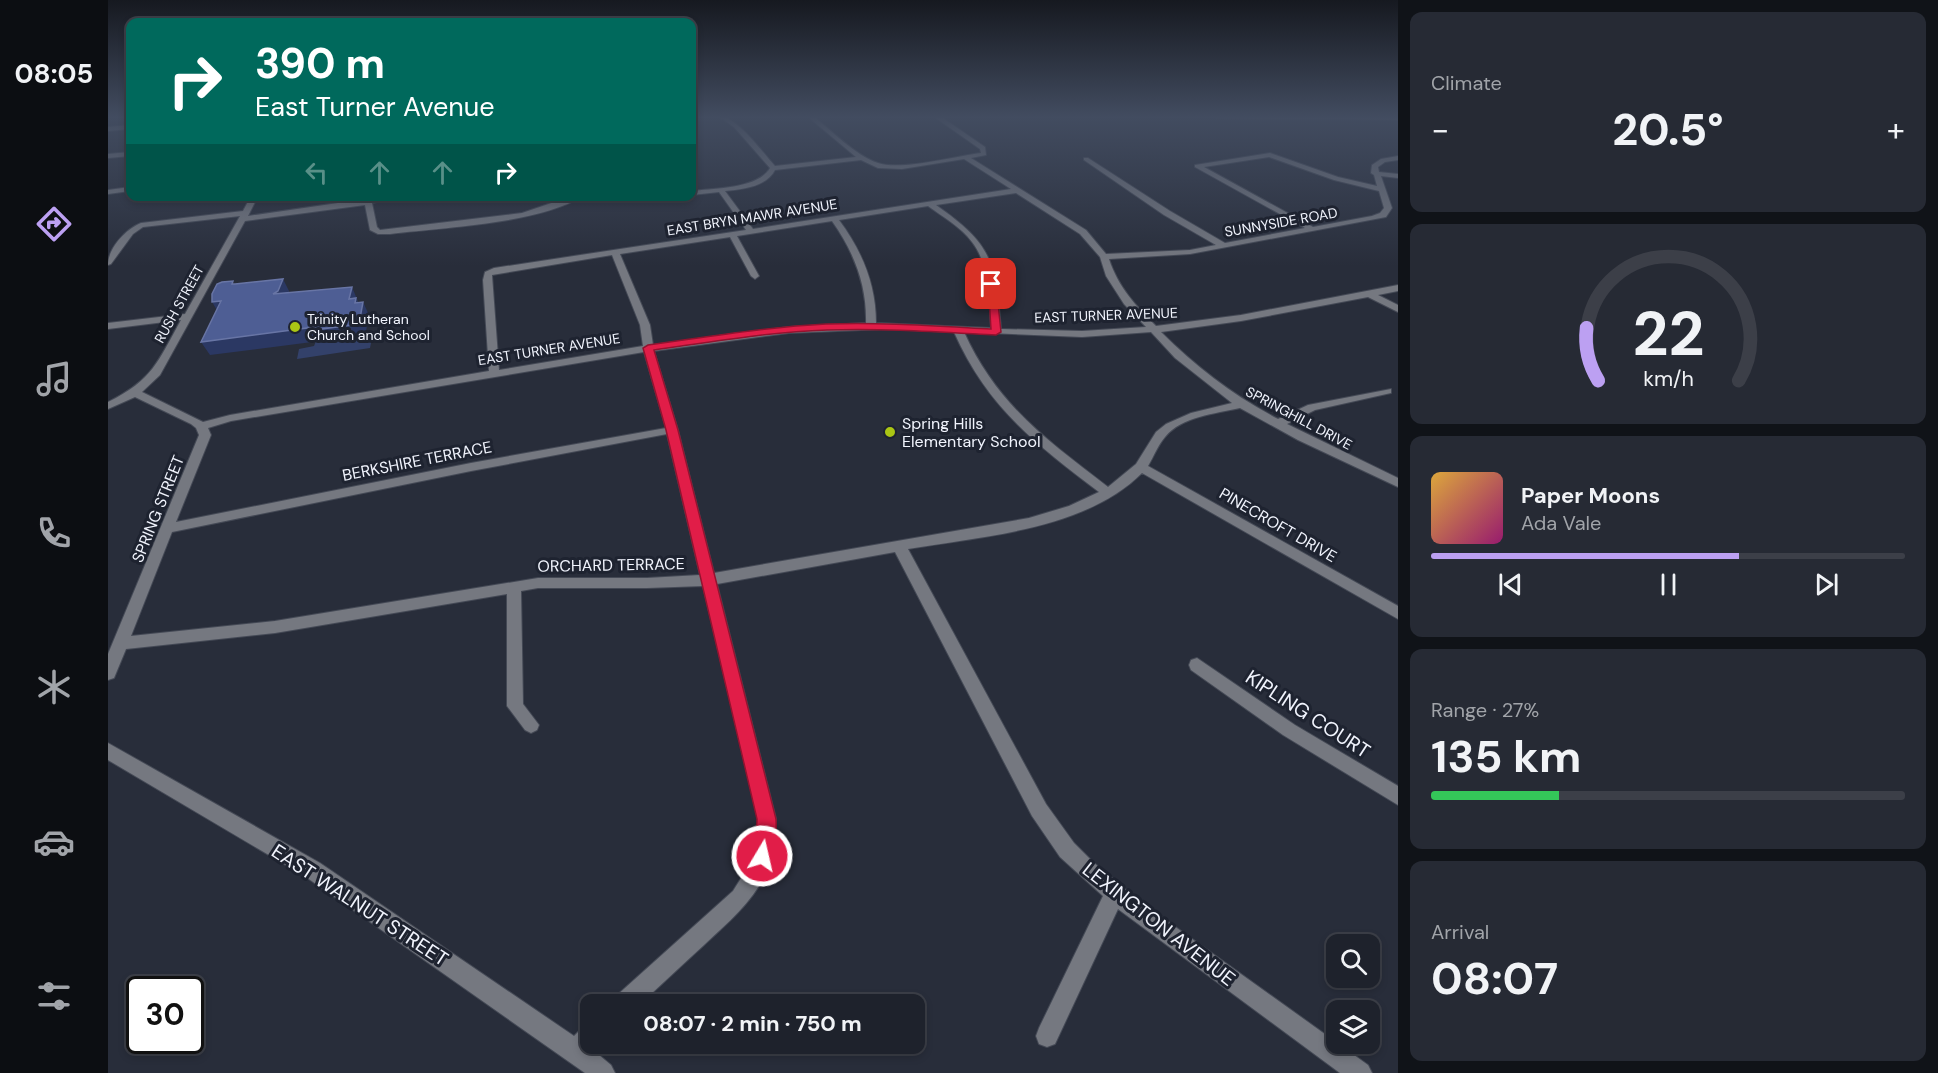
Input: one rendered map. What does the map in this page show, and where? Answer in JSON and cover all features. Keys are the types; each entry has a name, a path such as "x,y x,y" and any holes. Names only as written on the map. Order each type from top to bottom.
{"street":[{"path":"696,192 750,184 766,179 772,173 773,168 790,166"},
{"path":"879,166 902,166"},
{"name":"SPRINGHILL DRIVE","path":"980,166 1077,227 1093,242 1104,257 1119,291 1153,330 1188,364 1241,404 1398,483"},
{"path":"1097,166 1167,213 1224,246"},
{"path":"1197,166 1313,230"},
{"path":"1300,166 1336,179 1381,189"},
{"path":"1374,166 1374,174 1398,176"},
{"name":"SUNNYSIDE ROAD","path":"1104,257 1165,255 1313,230 1383,215 1388,208 1374,174"},
{"path":"720,189 750,231"},
{"path":"108,192 126,190"},
{"name":"EAST BRYN MAWR AVENUE","path":"494,373 488,274 507,268 1020,190"},
{"name":"RUSH STREET","path":"108,406 135,393 155,375 252,201"},
{"path":"108,262 130,232 139,227 160,222 245,216 378,201"},
{"path":"368,203 372,227 377,231 397,232 514,216 568,201"},
{"path":"930,204 967,232 980,247 993,290 996,332"},
{"path":"834,218 850,240 859,259 871,296 871,326"},
{"path":"732,234 755,276"},
{"path":"615,252 645,325 648,348 672,430 767,819 767,834 756,873 740,898 635,994"},
{"name":"EAST TURNER AVENUE","path":"201,426 230,418 494,373 648,348 777,331 871,326 1081,334 1153,330 1258,317 1398,288"},
{"path":"1369,294 1398,309"},
{"path":"108,326 188,316"},
{"path":"958,330 974,368 998,401 1032,434 1108,493"},
{"path":"1278,424 1312,407 1387,391"},
{"path":"135,393 201,426"},
{"name":"ORCHARD TERRACE","path":"121,643 275,627 514,586 552,582 647,583 707,580 1029,522 1064,513 1108,493 1141,467 1154,444 1171,425 1241,404"},
{"name":"SPRING STREET","path":"108,673 204,442 205,435 201,426"},
{"name":"BERKSHIRE TERRACE","path":"168,528 459,469 672,430"},
{"name":"PINECROFT DRIVE","path":"1141,467 1398,613"},
{"name":"LEXINGTON AVENUE","path":"899,546 1040,810 1067,850 1115,893 1360,1073"},
{"path":"514,586 515,706 531,725"},
{"name":"KIPLING COURT","path":"1197,665 1213,679 1289,730 1398,796"},
{"name":"EAST WALNUT STREET","path":"108,751 321,875 580,1041"},
{"path":"1047,1036 1115,893"},
{"name":"EAST WALNUT STREET","path":"590,1054 603,1073"}],"shaded area":[{"path":"372,338 370,348 297,359 299,349 314,346 316,341 322,340 322,343"}],"building":[{"name":"Trinity Lutheran Church and School","path":"283,279 278,291 273,294 352,287 349,299 356,298 355,303 363,302 359,324 314,330 315,327 201,342 221,301 212,302 212,294 217,284"}],"place":[{"name":"Trinity Lutheran Church and School","path":"295,327"},
{"name":"Spring Hills Elementary School","path":"890,432"}],"route":[{"path":"762,856 767,834 767,819 672,430 648,348 736,335 824,327 871,326 996,332 991,284"}]}
